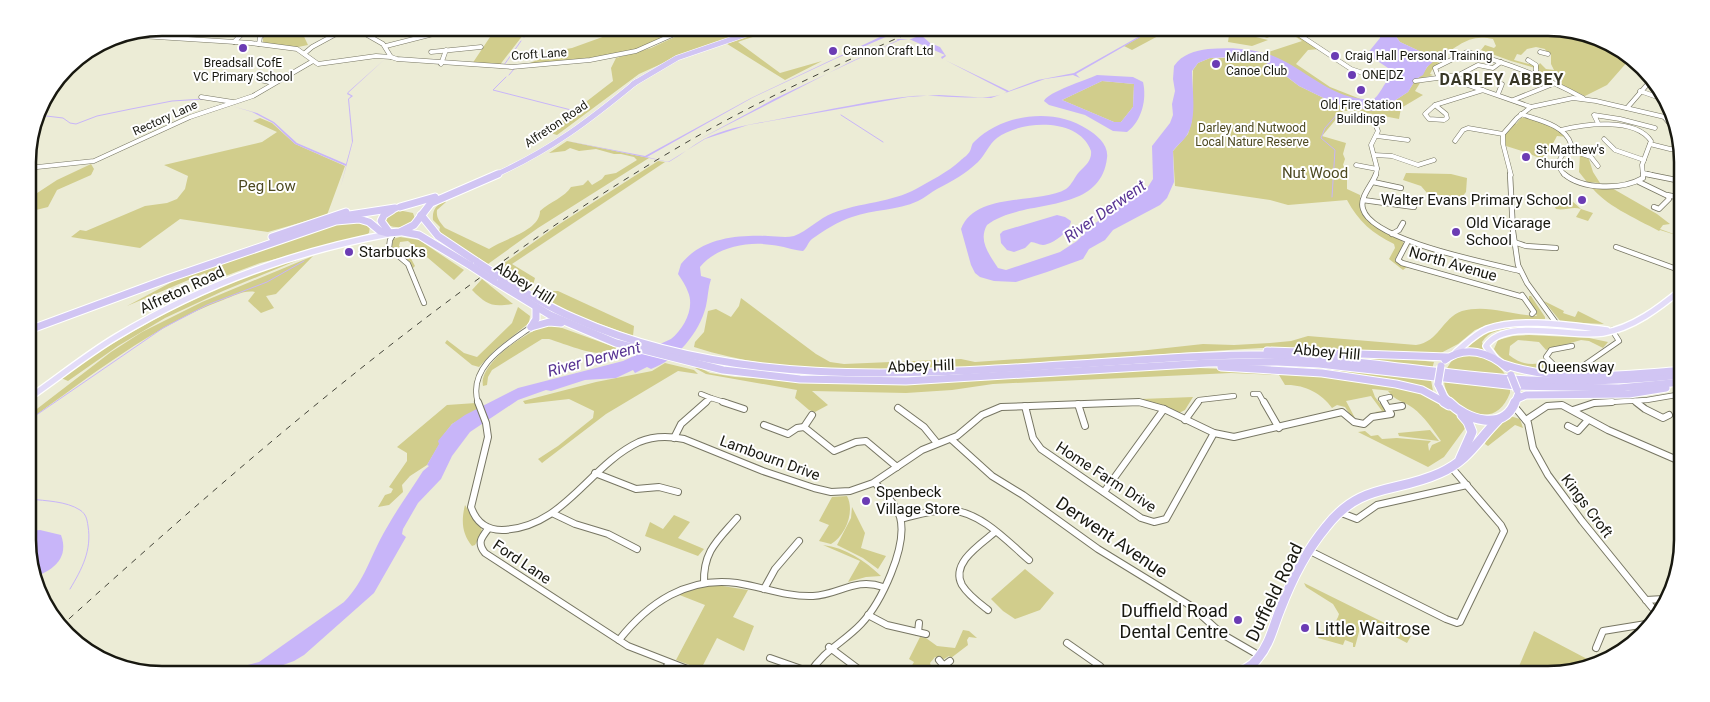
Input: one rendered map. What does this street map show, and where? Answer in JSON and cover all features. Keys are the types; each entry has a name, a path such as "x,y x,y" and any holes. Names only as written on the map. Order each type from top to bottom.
{"highway":[{"name":"Alfreton Road","path":"268,239 339,216 397,208 432,198 475,180 516,162 555,140 618,93 681,56 736,37"},
{"name":"Alfreton Road","path":"394,233 413,226 426,207 434,201 514,167 551,147 582,126 636,82"},
{"path":"37,322 338,214 360,208 414,201 475,180"},
{"path":"379,225 384,215 397,208 414,208 421,215"},
{"name":"Abbey Hill","path":"421,215 436,236 521,295 628,342"},
{"name":"Abbey Hill","path":"37,327 167,279 336,221 347,219 362,220 379,225 394,233 419,234 474,264"},
{"name":"Abbey Hill","path":"531,300 536,307 567,324 682,358 761,375 800,379 872,381 1176,361 1319,364 1473,379"},
{"path":"531,327 536,319 536,307"},
{"path":"531,327 549,322 567,324"},
{"path":"1176,361 1234,352 1278,351 1448,357"},
{"path":"1449,405 1438,384 1438,375 1441,366 1448,357 1456,352 1479,353 1520,372 1538,374 1595,375 1674,371"},
{"path":"1176,361 1363,378 1415,388 1434,395 1458,411 1488,421 1498,420 1506,414 1516,398 1526,395 1629,394 1674,385"},
{"path":"1500,363 1511,375 1516,398"},
{"name":"Queensway","path":"1473,379 1582,382 1674,376"},
{"name":"Queensway","path":"1473,379 1577,389 1674,384"},
{"name":"Duffield Road","path":"1458,411 1470,424 1472,433 1460,459"},
{"name":"Duffield Road","path":"1253,665 1260,656 1290,587 1310,551 1339,512 1361,496 1429,477 1451,467 1469,454 1498,420"}],"main road":[{"name":"Alfreton Road","path":"362,240 379,225"},
{"name":"Alfreton Road","path":"36,393 108,343 166,310 275,263 394,233"},
{"path":"1456,352 1481,332 1497,326 1526,324 1573,333 1598,334 1623,328 1641,320 1674,295"},
{"path":"1500,363 1486,346 1492,336 1519,331 1558,329 1611,330"}],"street":[{"path":"1302,36 1339,63 1364,73 1394,75"},
{"path":"156,37 259,44 297,49 312,47"},
{"path":"234,42 240,37"},
{"path":"259,44 260,37"},
{"path":"305,53 331,37"},
{"path":"371,37 386,46 391,57"},
{"path":"386,46 420,37"},
{"name":"Croft Lane","path":"391,57 406,61 441,64 512,67 600,59 642,49 669,37"},
{"path":"1438,76 1435,68 1465,53 1469,46"},
{"path":"431,52 481,47"},
{"path":"297,49 305,53 313,61"},
{"path":"441,64 446,50"},
{"name":"Rectory Lane","path":"303,67 376,56 388,52"},
{"path":"1540,52 1548,54"},
{"path":"1465,53 1478,60"},
{"path":"1465,53 1502,62 1584,99"},
{"name":"Rectory Lane","path":"376,56 391,57"},
{"path":"1528,60 1536,65 1536,72 1531,74"},
{"name":"Rectory Lane","path":"37,167 94,160 190,117 256,94 313,61 321,64"},
{"path":"1444,77 1457,76 1474,66 1494,67 1502,62"},
{"path":"261,75 260,80 275,83"},
{"path":"1415,81 1425,81 1438,76 1444,77 1498,94 1531,107"},
{"path":"1498,94 1502,84"},
{"path":"1513,100 1554,84"},
{"path":"1627,108 1647,84"},
{"path":"1435,105 1446,114 1446,119 1437,121 1426,117 1427,111 1435,105 1483,90"},
{"path":"1640,92 1656,97"},
{"path":"201,97 236,102"},
{"path":"1558,329 1520,271 1514,242 1512,181 1503,134 1521,114 1531,107 1566,99 1584,99 1664,117"},
{"path":"224,106 225,100"},
{"path":"1521,114 1561,130 1568,135 1572,142 1560,156 1558,168 1571,180 1618,186 1639,182 1674,196"},
{"path":"1598,123 1594,115 1620,119 1655,128"},
{"path":"1561,130 1598,123 1643,133 1650,138 1650,144 1642,165 1643,173 1639,182"},
{"path":"1376,126 1378,132 1371,146 1377,170 1363,200 1363,210 1368,219 1376,226 1408,241 1520,271"},
{"path":"1455,141 1463,130 1468,128 1503,134"},
{"path":"1376,136 1408,140"},
{"path":"1604,139 1615,150 1644,160"},
{"path":"1650,144 1673,149"},
{"path":"1567,149 1591,157 1598,166"},
{"path":"1374,155 1392,157 1411,164 1424,164 1434,160"},
{"path":"1356,165 1377,170"},
{"path":"1643,173 1674,180"},
{"path":"1373,182 1401,188"},
{"path":"1654,207 1659,209 1669,200 1667,195"},
{"path":"1363,200 1414,207"},
{"path":"1392,234 1399,230 1402,223"},
{"path":"394,233 390,240 389,248 408,264 424,303"},
{"name":"North Avenue","path":"1408,241 1398,260 1402,263 1522,296 1528,301 1534,312 1532,314"},
{"path":"1514,242 1526,246 1556,248"},
{"path":"1616,247 1674,268"},
{"name":"Ford Lane","path":"531,327 498,352 483,367 476,386 477,400 487,427 487,448 472,495 471,507 479,523 488,529 480,539 480,547 485,553 619,640 676,666"},
{"path":"1572,346 1551,350 1546,357 1557,368 1580,368 1597,358 1619,340 1611,330"},
{"path":"701,394 744,409"},
{"path":"1253,394 1259,394 1279,428"},
{"path":"1185,420 1199,400 1224,399 1234,396"},
{"path":"1573,410 1594,403 1635,401 1674,396"},
{"path":"1390,397 1381,399 1389,408 1402,406"},
{"path":"674,438 681,424 711,398"},
{"name":"Kings Croft","path":"1516,398 1525,419 1535,454 1548,474 1582,521 1653,609"},
{"path":"1635,401 1662,419 1669,415"},
{"name":"Lambourn Drive","path":"488,529 515,530 539,522 554,514 595,473 630,446 649,439 674,438 692,442 817,489 844,491 876,483 920,450 951,439 990,411 1001,407 1131,402 1147,404 1224,436 1243,436 1342,412 1351,420 1362,424 1375,416 1390,415 1389,408"},
{"path":"1078,404 1085,426"},
{"path":"1506,414 1525,419 1531,418 1548,404 1558,404 1573,410 1620,437 1674,459"},
{"name":"Home Farm Drive","path":"1025,406 1037,445 1146,521 1152,523 1163,521 1214,433"},
{"path":"898,408 924,428 937,443"},
{"path":"1104,492 1164,410"},
{"path":"804,427 812,415"},
{"path":"1568,426 1578,432 1588,420"},
{"path":"764,425 788,434 797,428 804,427 834,451 842,450 857,442 872,444 883,457 897,467"},
{"name":"Derwent Avenue","path":"951,439 992,476 1023,495 1098,550 1191,606 1222,634 1260,656"},
{"path":"1310,551 1453,622 1460,622 1504,531 1501,525 1451,467"},
{"path":"595,473 636,489 659,487 678,492"},
{"path":"814,666 829,647 868,616 883,587 898,549 902,534 900,519 894,506 876,483"},
{"path":"1339,512 1358,519 1377,504 1467,485"},
{"path":"900,519 950,510 966,514 995,532 1029,560"},
{"path":"554,514 575,524 608,534 637,549"},
{"path":"704,583 703,566 706,556 737,518"},
{"path":"988,610 961,583 959,573 965,559 995,532"},
{"path":"764,590 772,573 799,541"},
{"path":"619,640 639,616 658,600 674,592 704,583 726,582 764,590 810,596 836,593 862,583 883,587"},
{"path":"1646,600 1659,599"},
{"path":"868,616 886,625 926,634"},
{"path":"918,632 919,623"},
{"path":"1596,648 1603,631 1640,625"},
{"path":"1067,642 1099,665"},
{"path":"829,647 854,666"},
{"path":"770,658 790,666"},
{"path":"938,660 947,664 945,665"}],"green space":[{"path":"1141,36 1158,36 1132,50 1124,46"},
{"path":"1229,36 1253,36 1268,40 1252,46 1228,42"},
{"path":"1295,36 1301,36 1320,49 1308,50 1296,64 1330,87 1363,100 1349,98 1324,87 1265,53 1302,41"},
{"path":"1397,36 1564,37 1604,49 1626,63 1607,85 1585,96 1553,81 1558,81 1551,75 1538,71 1539,69 1481,50 1485,45 1494,48 1496,46 1493,39 1484,38 1476,38 1463,43 1436,60 1442,64 1432,70 1430,74 1433,75 1416,80 1433,59 1400,42","holes":["1536,47 1545,49 1547,53 1551,54 1551,64 1554,70 1546,69 1540,63 1538,66 1531,62 1529,64 1514,60 1517,54 1521,55 1527,49"]},
{"path":"304,37 308,45 293,48 263,43 263,38"},
{"path":"490,37 522,37 499,66 472,64"},
{"path":"603,37 667,37 640,49 603,57 525,65 555,51 572,48"},
{"path":"675,37 732,37 683,54 639,74 557,135 547,132 613,81 611,68 616,58 651,48"},
{"path":"745,37 756,37 738,42 780,73 822,61 785,80 724,42"},
{"name":"Darley and Nutwood Local Nature Reserve","path":"1238,57 1256,59 1271,65 1299,86 1338,105 1376,110 1388,105 1408,92 1414,82 1420,83 1415,91 1423,95 1401,108 1399,119 1357,111 1343,111 1322,136 1346,143 1343,165 1347,171 1347,189 1360,195 1364,216 1372,224 1402,241 1404,244 1395,259 1399,264 1407,267 1403,270 1389,259 1395,248 1394,244 1379,236 1367,226 1347,200 1288,205 1270,200 1175,186 1173,151 1188,134 1192,120 1193,70 1198,63 1210,58 1232,58 1236,63 1240,61"},
{"path":"1102,81 1134,84 1133,107 1121,122 1114,122 1062,100"},
{"path":"1525,117 1553,127 1568,137 1557,136 1544,160 1530,154 1529,151 1528,153 1506,146 1505,135 1514,123 1516,124 1521,118"},
{"name":"Peg Low","path":"260,118 272,123 295,144 345,166 327,215 268,232 180,219 140,248 71,237 80,230 86,231 145,206 167,203 177,199 185,189 188,176 164,165 262,142 277,132 253,121"},
{"path":"567,141 649,158 538,228 488,264 439,232 440,227 433,220 433,213 439,204 445,201 437,210 437,215 445,228 489,249 528,229 538,218 540,211 565,194 571,187 583,185 588,180 592,185 605,175 616,173 637,160 634,157 596,149 579,151 570,148 565,151 549,153"},
{"path":"1580,154 1588,156 1593,172 1600,183 1587,182 1579,172"},
{"path":"658,161 665,162 512,264 535,278 533,285 528,288 496,269 558,225"},
{"path":"91,164 94,169 91,175 57,190 48,207 37,210 37,193 57,180"},
{"path":"1406,173 1451,174 1467,178 1466,192 1462,197 1428,194 1421,186 1403,180"},
{"path":"1590,185 1610,187 1657,214 1670,224 1663,225 1660,229 1674,234 1659,231 1621,211 1596,192"},
{"path":"1555,198 1572,201 1581,209 1556,209 1551,200"},
{"path":"1581,209 1593,213 1588,221 1576,217"},
{"path":"398,210 413,213 415,219 403,227 388,225 386,218"},
{"path":"352,221 370,226 369,233 359,238 260,263 212,281 205,273 127,306 185,275 332,224"},
{"path":"400,237 419,240 464,270 454,280 408,241 400,242 399,246 408,253 415,266 413,268 410,262 392,247 393,239"},
{"path":"310,255 223,291 165,318 118,346 68,381 61,378 119,339 180,306 244,278"},
{"path":"313,256 276,294 266,296 274,308 261,313 248,301 255,292 247,292 197,311 146,338 36,415 36,409 111,352 142,332 202,302"},
{"path":"482,279 513,304 494,305 482,299 472,290"},
{"path":"551,291 558,291 634,326 633,336 575,315 541,296"},
{"path":"1529,296 1531,296 1545,319 1503,321 1488,325 1475,330 1458,344 1437,355 1311,348 1261,348 964,367 847,370 770,364 694,347 695,342 704,332 708,311 716,309 731,317 739,306 741,298 816,354 830,362 844,364 961,359 975,362 1139,351 1203,344 1270,343 1291,341 1308,336 1416,345 1430,339 1455,314 1462,311 1490,309 1537,316 1529,302"},
{"path":"1544,301 1564,311 1563,313 1575,317 1578,311 1604,324 1561,322"},
{"path":"518,307 530,316 529,323 495,350 479,367 472,365 445,343 447,340 464,353 477,357 512,323"},
{"path":"548,325 554,325 617,348 611,352 595,353 549,339 542,339 492,370 488,377 487,385 483,386 488,367 496,358 529,333"},
{"path":"1513,326 1548,328 1495,331 1482,342 1486,353 1465,348 1485,333"},
{"path":"1513,336 1589,338 1608,342 1603,348 1589,341 1581,340 1546,350 1539,342 1518,340 1510,346 1509,355 1522,362 1535,364 1545,362 1557,368 1569,370 1595,367 1599,373 1557,373 1527,370 1502,359 1494,349 1498,340"},
{"path":"1307,355 1389,357 1434,362 1432,369"},
{"path":"1462,355 1475,356 1493,362 1506,376 1446,370 1452,360"},
{"path":"665,363 694,370 698,374 678,371 606,414 542,463 538,459 558,446 593,418 594,411 569,399 525,404 523,401 596,382 652,371"},
{"path":"1270,365 1318,367 1431,380 1433,391 1407,384 1269,367"},
{"path":"698,367 710,373 735,377 854,384 1197,368 1283,371 1399,386 1435,398 1461,419 1466,427 1444,457 1428,467 1358,432 1365,431 1371,436 1378,435 1382,439 1397,438 1431,441 1428,444 1429,451 1432,445 1441,441 1417,411 1394,397 1388,391 1393,391 1372,389 1375,397 1386,411 1379,414 1375,412 1382,411 1371,396 1346,401 1356,420 1345,407 1337,405 1332,408 1312,390 1299,386 1285,385 1279,375 1231,373 993,384 952,390 906,393 812,391 828,405 815,412 809,410 795,398 797,390 706,374 695,368"},
{"path":"1444,381 1510,388 1510,393 1501,408 1496,412 1483,415 1460,406 1447,392"},
{"path":"1193,397 1185,410 1179,413 1141,399"},
{"path":"476,403 477,410 452,424 439,441 440,443 427,465 410,476 402,485 403,492 389,505 378,507 385,495 391,493 393,489 389,487 407,461 407,453 397,447 447,405"},
{"path":"1510,416 1520,419 1523,428 1515,425 1488,446 1485,444 1498,424"},
{"path":"1430,430 1439,441 1399,436 1398,433"},
{"path":"847,496 850,509 845,529 831,544 819,541 829,525 819,521 832,497"},
{"path":"465,505 476,523 481,527 482,532 475,545 472,546 466,537 463,527"},
{"path":"852,507 865,533 861,548 886,556 878,569 863,558 837,545 851,518"},
{"path":"674,515 690,522 678,538 704,549 698,556 645,536 650,522 663,529"},
{"path":"823,545 839,549 854,556 881,576 866,577 848,582 860,561"},
{"path":"1025,569 1054,593 1040,610 1015,619 1003,611 991,599"},
{"path":"1304,583 1411,636 1407,643 1373,625 1360,628 1355,647 1353,647 1353,643 1345,640 1343,645 1318,638 1321,631 1333,625 1339,614 1333,604 1306,587"},
{"path":"716,585 748,590 733,617 754,626 744,651 717,638 703,666 692,666 676,660 705,605 677,594"},
{"path":"963,630 969,631 977,638 969,637 967,640 968,645 951,658 949,656 944,659 935,657 930,663 931,665 912,665 914,662 909,659 920,637 926,638 937,646 955,648"},
{"path":"1534,631 1587,659 1564,665 1520,665"}],"shaded area":[{"path":"881,36 887,36 752,98 647,157 668,162 567,141 645,156 751,98"},
{"path":"923,36 930,43 940,47 946,56 942,59 941,57 945,55 909,39"},
{"path":"1142,36 1076,74 1080,78 1073,75 1045,79 991,98 980,97 1007,92 945,60 1009,91 1038,80 1074,73"},
{"name":"River Derwent","path":"1380,36 1397,36 1400,42 1428,55 1434,61 1427,67 1423,75 1416,79 1408,92 1388,105 1373,111 1336,104 1299,86 1273,66 1256,59 1236,57 1210,58 1198,63 1192,71 1193,111 1191,126 1185,138 1173,151 1174,182 1167,198 1160,205 1113,230 1105,240 1089,249 1083,259 1047,272 1016,282 994,281 980,277 975,273 971,265 961,229 968,217 979,209 1008,201 1054,194 1066,189 1070,185 1088,162 1091,157 1091,151 1084,140 1075,132 1062,127 1048,125 1034,125 1007,132 994,140 978,162 968,170 921,200 902,207 860,214 842,221 812,239 803,251 763,244 743,245 723,250 700,267 701,276 711,279 706,306 703,316 692,336 678,352 651,369 647,367 635,373 633,370 616,378 585,380 551,391 546,390 518,400 470,432 452,456 441,479 418,503 403,529 402,534 406,537 374,593 304,655 294,661 281,666 245,666 259,662 344,602 351,594 363,576 395,514 423,471 429,466 427,465 439,444 438,441 452,424 465,415 518,388 623,361 676,335 687,318 690,305 687,290 678,274 681,264 689,255 709,243 744,236 794,236 833,213 907,193 955,165 968,154 972,144 986,132 1014,120 1044,116 1074,122 1095,134 1102,141 1106,149 1107,158 1101,177 1090,189 1075,198 1020,211 1002,217 987,225 984,236 986,247 998,268 1006,270 1060,252 1077,241 1090,227 1105,216 1146,190 1153,179 1152,146 1170,123 1173,115 1172,104 1175,91 1173,79 1174,66 1185,56 1208,49 1236,48 1254,50 1280,59 1336,92 1361,99 1374,99 1388,79 1395,74 1367,54"},
{"path":"896,39 909,39 900,40 873,52 898,40"},
{"path":"873,52 828,74 850,62"},
{"path":"385,59 348,93 353,96 349,99 353,141 341,186 346,166 295,144 273,123 252,112 232,106 257,113 274,122 297,143 346,164 352,142 348,99 351,96 347,94 348,92"},
{"path":"828,74 698,140 774,99"},
{"path":"1097,75 1133,77 1143,82 1144,102 1140,116 1127,132 1113,131 1085,115 1049,105 1044,101 1060,90","holes":["1102,81 1134,84 1133,107 1121,122 1114,122 1062,100"]},
{"path":"939,95 980,97 962,97 927,96"},
{"path":"913,96 927,96 908,97 748,125 705,139 687,150 704,139 746,125 882,100"},
{"path":"1057,215 1071,221 1065,233 1052,242 1043,245 1031,242 1025,248 1014,252 1007,250 1001,243 1000,234 1003,231"},
{"path":"36,530 61,535 63,543 62,556 59,561 41,574 36,540"}],"waterway":[{"path":"504,65 521,41"},
{"path":"509,75 514,69"},
{"path":"506,77 493,90 575,111 545,136"},
{"path":"45,116 63,118 70,123 76,124 97,116 131,109 172,101 204,99"},
{"path":"1332,197 1335,150 1321,138 1325,128 1339,112"},
{"path":"841,115 883,142"},
{"path":"36,415 163,328 207,305 267,282 304,261"},
{"path":"36,500 69,505 80,510 86,517 89,543 82,567 70,589"}],"railway":[{"path":"66,622 133,561 283,432 359,370 516,252 598,197 682,145 800,83 901,36"}],"place":[{"name":"Breadsall CofE VC Primary School","path":"243,48"},
{"name":"Cannon Craft Ltd","path":"833,51"},
{"name":"Craig Hall Personal Training","path":"1335,56"},
{"name":"Midland Canoe Club","path":"1216,64"},
{"name":"ONE|DZ","path":"1352,75"},
{"name":"Old Fire Station Buildings","path":"1361,90"},
{"name":"St Matthew's Church","path":"1526,157"},
{"name":"Walter Evans Primary School","path":"1582,200"},
{"name":"Old Vicarage School","path":"1456,232"},
{"name":"Starbucks","path":"349,252"},
{"name":"Spenbeck Village Store","path":"866,501"},
{"name":"Duffield Road Dental Centre","path":"1238,620"},
{"name":"Little Waitrose","path":"1305,628"}],"district":[{"name":"DARLEY ABBEY","path":"1502,79"}],"park label":[{"name":"Nut Wood","path":"1315,173"}]}
